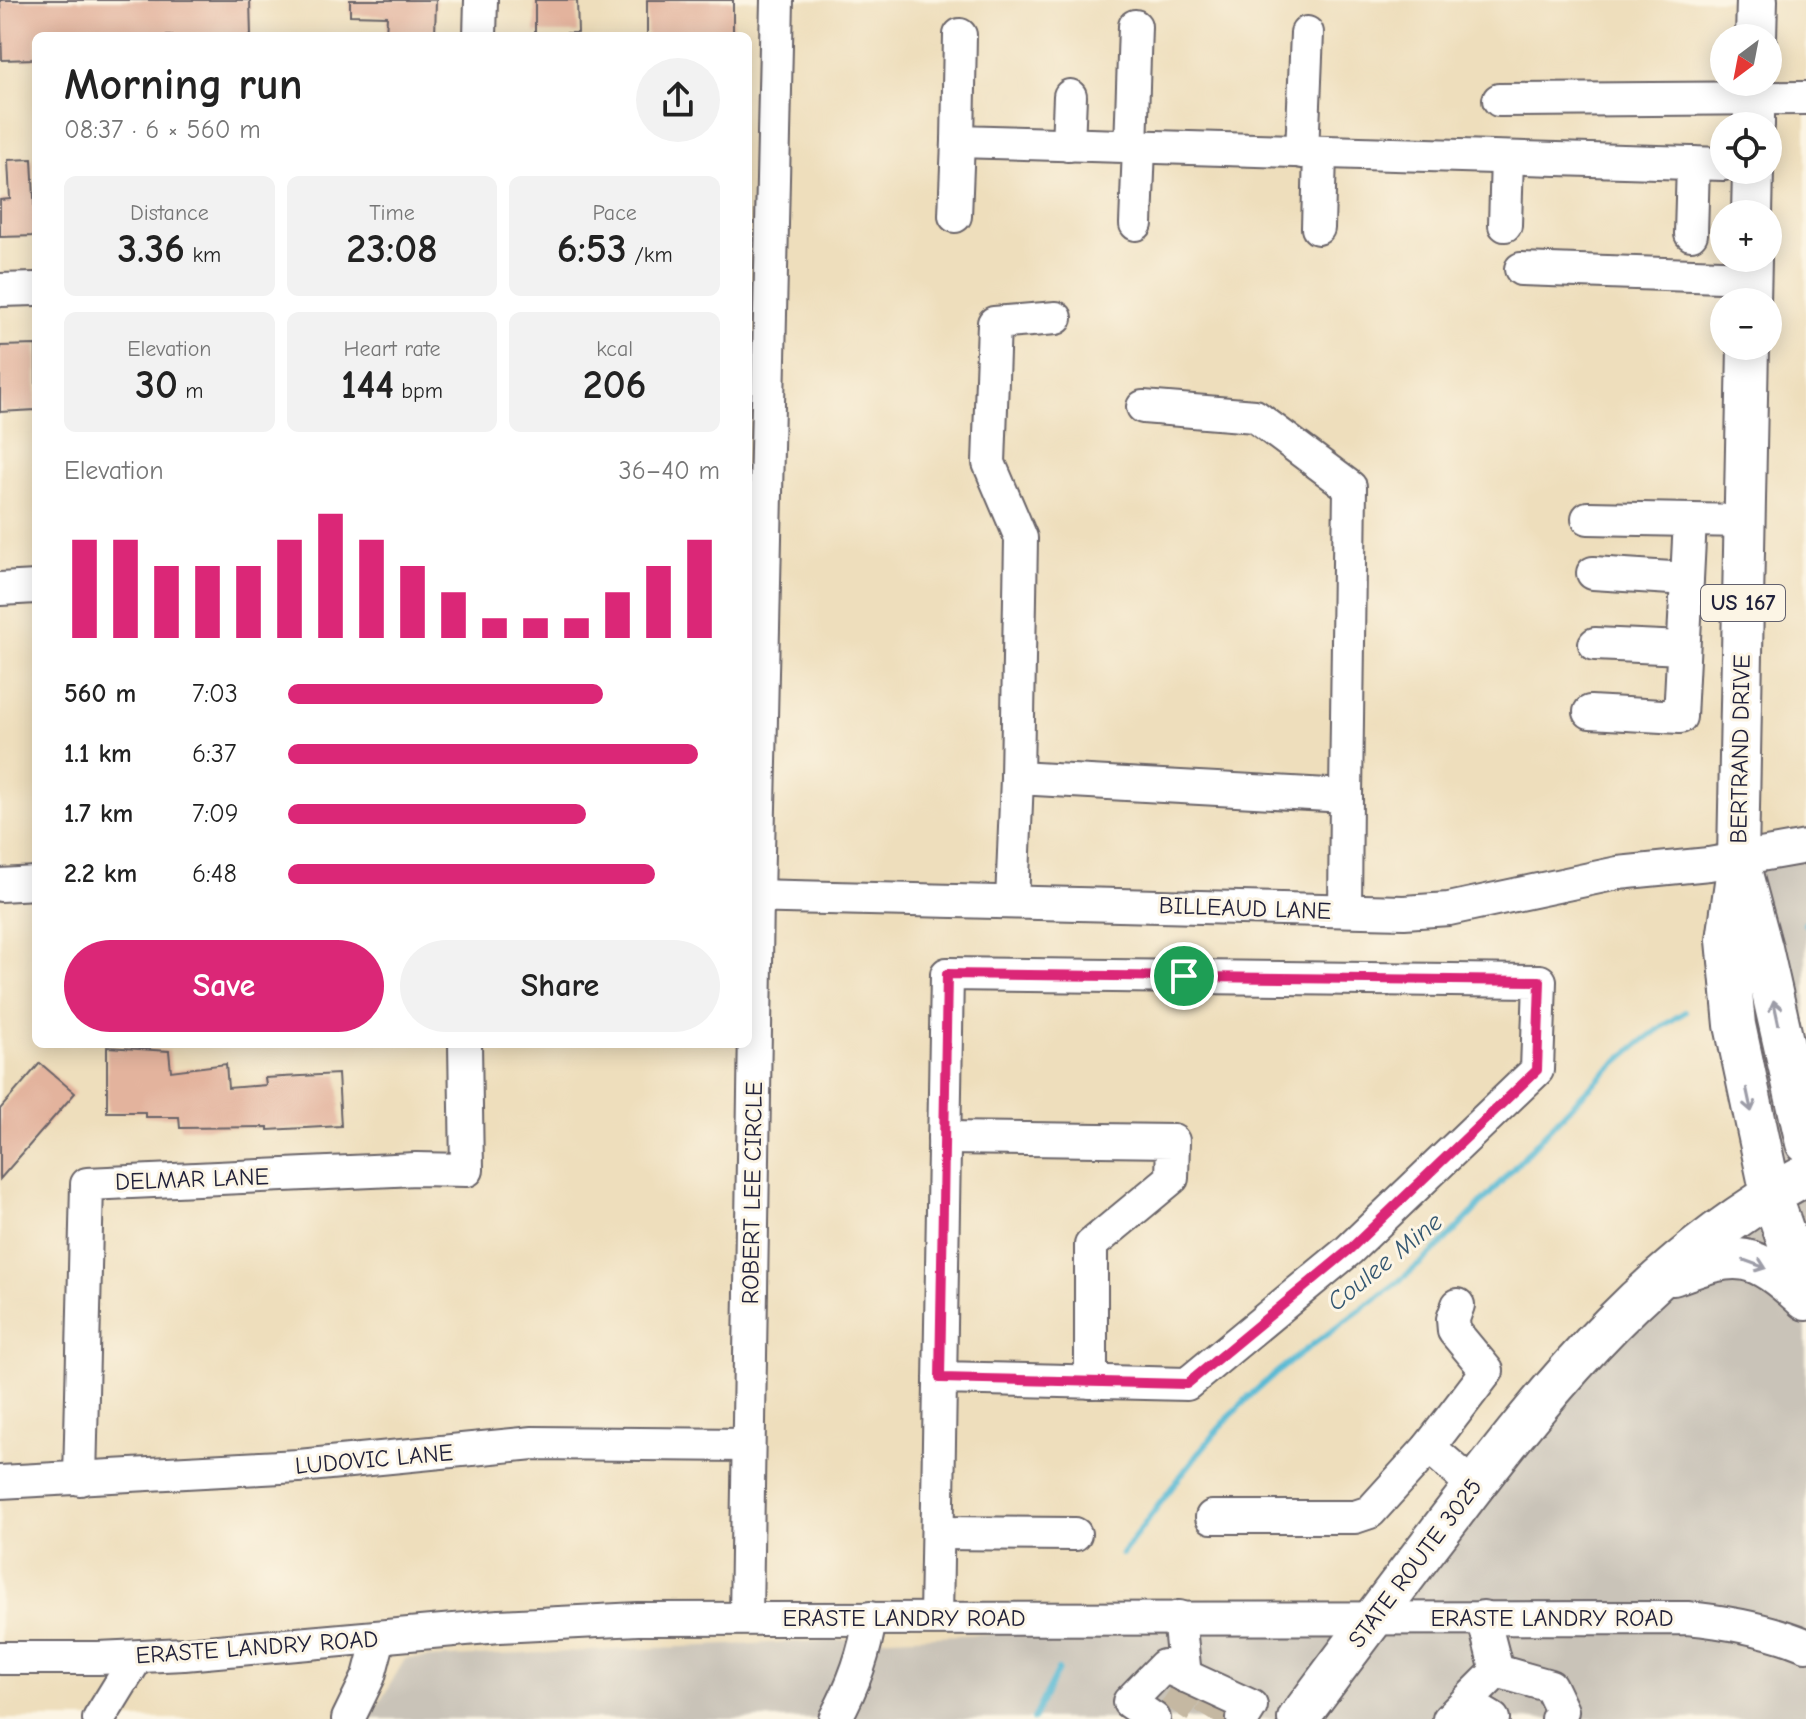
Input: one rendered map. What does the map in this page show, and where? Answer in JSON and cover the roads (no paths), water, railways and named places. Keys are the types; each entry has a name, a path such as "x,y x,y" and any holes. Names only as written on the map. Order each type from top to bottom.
{"main road":[{"path":"1756,24 1757,0"},
{"name":"BERTRAND DRIVE","path":"1748,360 1738,859 1801,1107 1806,1143"},
{"name":"US 167","path":"1738,859 1727,940 1735,1025 1771,1194 1806,1298"},
{"name":"STATE ROUTE 3025","path":"1298,1719 1533,1408 1606,1328 1715,1230 1806,1175"},
{"path":"1654,1282 1710,1261 1735,1258 1763,1266 1806,1298"}],"street":[{"path":"480,32 481,0"},
{"name":"ROBERT LEE CIRCLE","path":"752,988 759,301 777,0"},
{"path":"1135,26 1136,224"},
{"path":"1307,33 1311,152 1318,228"},
{"path":"955,216 960,35"},
{"path":"1068,145 1070,96"},
{"path":"1499,100 1754,102 1806,98"},
{"path":"958,141 1708,164 1691,234"},
{"path":"1505,225 1507,158"},
{"path":"1521,269 1750,279"},
{"path":"0,290 32,289"},
{"path":"1012,902 1021,538 989,463 994,323 1056,318"},
{"path":"1143,407 1255,416 1350,487 1345,910"},
{"path":"1588,518 1744,521"},
{"path":"1590,712 1680,717 1690,520"},
{"path":"1593,573 1687,579"},
{"path":"0,589 32,587"},
{"path":"1595,644 1683,648"},
{"path":"1017,778 1346,796"},
{"name":"BILLEAUD LANE","path":"753,897 1404,912 1449,909 1618,873 1738,859 1806,847"},
{"path":"0,885 32,883"},
{"path":"936,1618 938,1533 940,1378 947,974 1540,981 1537,1070 1349,1250 1187,1384 940,1378"},
{"name":"DELMAR LANE","path":"80,1479 87,1184 416,1169 467,1170 465,1048"},
{"name":"ROBERT LEE CIRCLE","path":"746,1618 751,1048"},
{"path":"944,1138 1173,1141 1172,1178 1091,1245 1091,1382"},
{"path":"1212,1517 1355,1517 1370,1512 1429,1447 1487,1371 1454,1331 1453,1319 1458,1305"},
{"name":"LUDOVIC LANE","path":"0,1482 299,1466 533,1443 747,1445"},
{"path":"1429,1447 1474,1486"},
{"path":"938,1533 1075,1534"},
{"path":"1179,1617 1178,1699 1228,1707"},
{"path":"1469,1714 1497,1671 1483,1617"},
{"name":"ERASTE LANDRY ROAD","path":"0,1658 137,1657 499,1626 746,1618 1687,1618 1733,1623 1806,1645"},
{"path":"835,1719 861,1661 870,1618"},
{"path":"348,1719 369,1676 379,1638"},
{"path":"99,1719 137,1657"},
{"path":"1497,1671 1550,1686 1562,1711 1557,1719"}],"waterway":[{"name":"Coulee Mine","path":"1122,1554 1201,1450 1253,1393 1425,1259 1590,1087 1620,1059 1685,1012"},
{"name":"Coulee Mine","path":"1033,1719 1058,1670"}],"tunnel":[{"path":"1174,1712 1190,1688"},
{"path":"1209,1719 1216,1708"}]}
